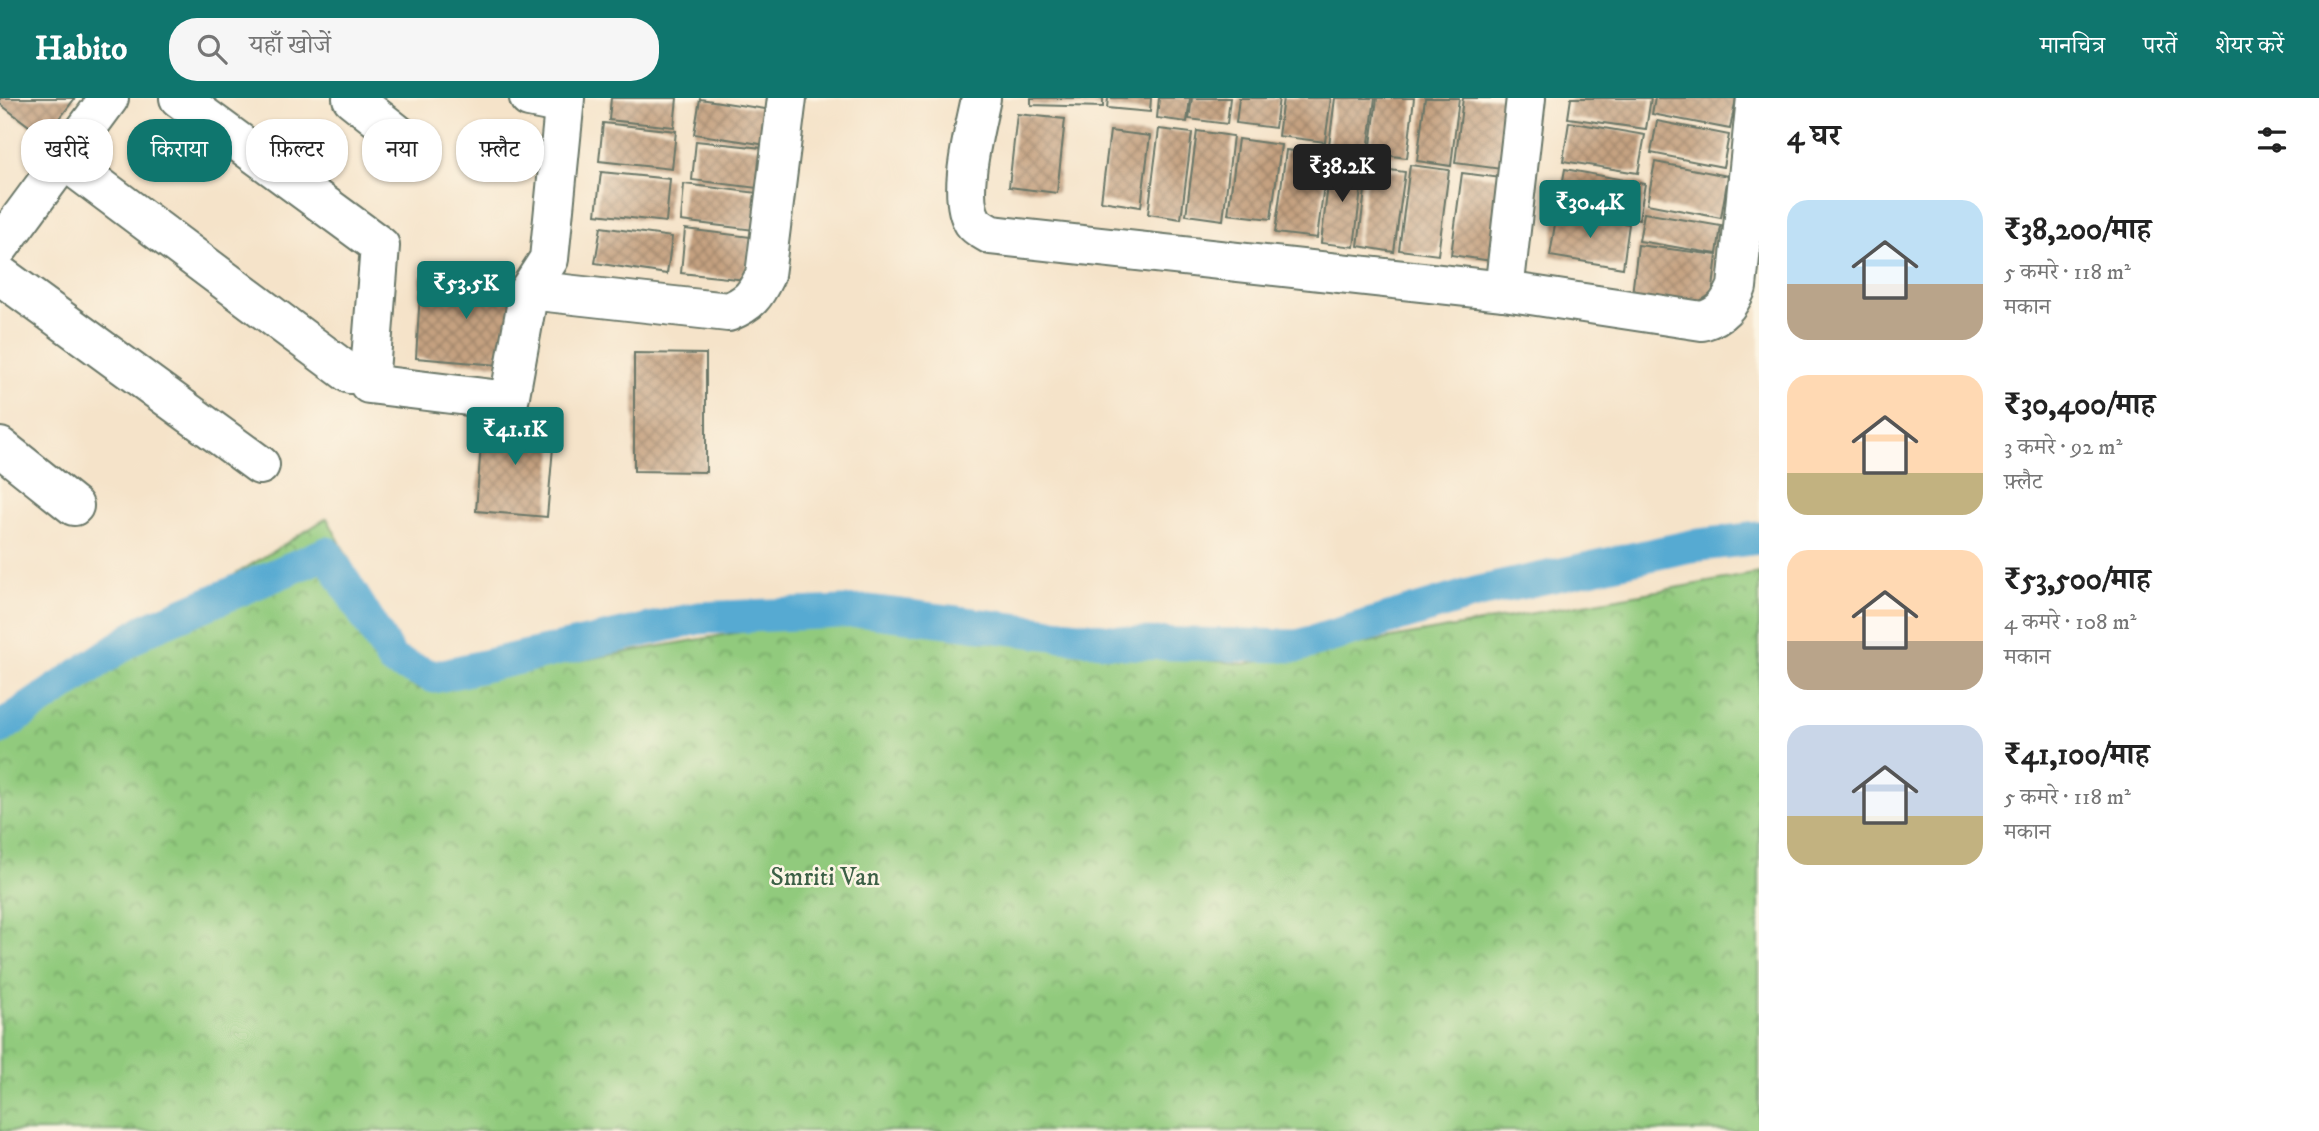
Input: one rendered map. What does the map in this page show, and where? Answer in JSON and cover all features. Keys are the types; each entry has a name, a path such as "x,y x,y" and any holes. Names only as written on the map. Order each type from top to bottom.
{"street":[{"path":"94,119 109,98"},
{"path":"178,98 380,246 369,384 509,401 529,290 549,259 553,100"},
{"path":"352,98 378,119"},
{"path":"529,290 714,311 728,312 744,306 756,293 765,275 787,98"},
{"path":"981,98 965,190 967,208 975,225 991,235 1504,291 1702,321 1714,317 1727,307 1737,287 1756,98"},
{"path":"1504,291 1526,98"},
{"path":"0,246 48,182"},
{"path":"93,182 350,374"},
{"path":"0,275 260,466"},
{"path":"0,447 74,506"}],"green space":[{"name":"Smriti Van","path":"327,518 418,689 809,620 1245,664 1759,573 1759,1131 0,1131 0,719"}],"building":[{"path":"0,98 75,98 59,119 21,120 0,104"},
{"path":"611,98 677,98 674,127 609,120"},
{"path":"1031,98 1103,98 1103,107 1031,105"},
{"path":"1108,98 1151,98 1150,112 1107,108"},
{"path":"1159,98 1190,98 1187,122 1157,118"},
{"path":"1192,98 1230,98 1227,124 1189,119"},
{"path":"1239,98 1279,98 1275,128 1236,123"},
{"path":"1283,98 1331,98 1325,142 1278,136"},
{"path":"1335,98 1375,98 1367,158 1328,153"},
{"path":"1377,98 1414,98 1407,158 1370,153"},
{"path":"1425,98 1459,98 1451,166 1417,161"},
{"path":"1463,98 1510,98 1501,169 1455,163"},
{"path":"1571,98 1651,98 1646,129 1568,118"},
{"path":"1655,98 1736,98 1730,129 1652,114"},
{"path":"700,99 772,110 767,145 694,134"},
{"path":"1017,114 1065,119 1057,193 1009,187"},
{"path":"1657,121 1729,135 1723,167 1651,153"},
{"path":"1569,122 1645,135 1638,173 1563,161"},
{"path":"603,123 676,131 672,169 599,161"},
{"path":"1159,129 1192,133 1181,219 1148,214"},
{"path":"1110,131 1150,136 1141,207 1101,201"},
{"path":"1197,131 1233,136 1223,220 1186,215"},
{"path":"1238,139 1281,145 1271,219 1228,214"},
{"path":"696,141 762,148 757,188 692,180"},
{"path":"1286,150 1328,155 1317,238 1275,233"},
{"path":"1331,160 1364,165 1354,247 1321,243"},
{"path":"1655,162 1728,176 1721,218 1647,204"},
{"path":"1410,165 1449,170 1438,255 1399,250"},
{"path":"1368,167 1405,172 1394,252 1358,246"},
{"path":"1565,169 1645,184 1639,219 1559,203"},
{"path":"601,172 670,179 666,222 596,214"},
{"path":"1462,173 1502,178 1492,261 1451,255"},
{"path":"684,184 758,193 754,230 681,221"},
{"path":"1557,211 1629,224 1623,268 1550,256"},
{"path":"1644,213 1721,226 1717,254 1639,241"},
{"path":"601,227 672,237 667,274 595,263"},
{"path":"685,229 751,237 746,280 681,273"},
{"path":"1638,245 1717,255 1710,313 1631,303"},
{"path":"421,276 515,284 510,366 416,358"},
{"path":"634,353 706,354 706,472 634,471"},
{"path":"483,418 555,424 547,517 476,511"}],"waterway":[{"path":"0,728 145,630 327,553 393,661 434,677 699,618 867,611 1127,643 1298,646 1479,592 1691,546 1759,538"}]}
